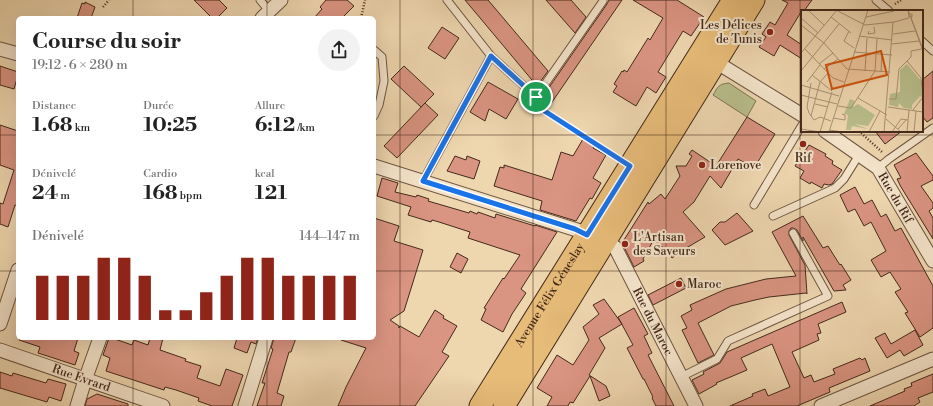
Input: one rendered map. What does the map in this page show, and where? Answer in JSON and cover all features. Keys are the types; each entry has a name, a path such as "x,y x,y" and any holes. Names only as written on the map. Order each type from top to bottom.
{"main road":[{"name":"Avenue Félix Géneslay","path":"504,406 596,238 630,166 733,0"},
{"name":"Avenue Félix Géneslay","path":"480,406 716,62 754,0"}],"street":[{"path":"265,14 281,0"},
{"path":"0,49 16,53"},
{"path":"716,62 801,116"},
{"name":"Rue du Rif","path":"826,132 878,168 933,262"},
{"name":"Rue du Maroc","path":"376,167 575,229 615,247 696,406"},
{"path":"0,324 16,276"},
{"path":"78,406 85,380 99,340"},
{"path":"245,406 265,340"},
{"name":"Rue Evrard","path":"0,350 163,406"},
{"path":"820,406 933,359"}],"lane":[{"path":"260,0 265,14"},
{"path":"447,0 491,56 536,97 604,1"},
{"path":"876,0 887,10"},
{"path":"923,42 933,51"},
{"path":"376,52 382,57 384,81 379,105 376,112"},
{"path":"423,181 491,56"},
{"path":"754,205 801,116"},
{"path":"878,168 933,128"},
{"path":"773,216 835,188 844,179 859,155"},
{"path":"681,377 717,359 728,341 828,296 793,233"}],"path":[{"path":"102,7 109,0"},
{"path":"361,16 365,0"},
{"path":"536,97 543,110 630,166"},
{"path":"860,132 890,159"}],"green space":[{"path":"729,83 756,101 747,117 713,95 719,86"}],"building":[{"path":"194,0 219,0 227,8 219,16 210,16"},
{"path":"326,0 347,0 354,6 344,16 316,16 322,9 320,7"},
{"path":"465,0 488,0 548,71 537,86"},
{"path":"546,0 571,0 586,17 575,33"},
{"path":"609,0 622,0 550,105 541,99"},
{"path":"633,0 677,0 704,17 691,36 683,31 658,72 666,77 656,93 647,87 636,106 613,92 617,86 614,84 622,71 623,72 624,70 627,72 648,38 650,40 663,18"},
{"path":"782,0 812,0 805,10 801,10 787,35 801,44 801,58 780,45 774,56 759,47 766,37 762,34 770,22 775,25 788,3"},
{"path":"85,2 95,7 92,16 78,16 82,3 85,4"},
{"path":"442,27 459,38 445,59 428,48"},
{"path":"0,66 16,71 14,89 0,85"},
{"path":"404,66 434,94 421,107 391,79"},
{"path":"933,71 933,118 927,122 923,117 923,79"},
{"path":"488,82 518,99 506,119 489,109 485,121 470,112"},
{"path":"425,103 438,115 397,158 384,146"},
{"path":"747,117 775,134 754,168 738,159 721,188 710,176 694,202 683,212 705,237 672,258 667,250 653,241 643,259 644,261 634,267 622,243 648,202 649,204 661,194 665,199 680,176 676,166 686,166 692,156 689,154 692,150 716,166"},
{"path":"0,125 16,130 16,205 8,227 0,224 0,203 3,204 14,170 0,165"},
{"path":"876,132 901,132 885,144"},
{"path":"583,139 594,146 593,148 606,155 593,178 601,183 592,199 590,198 576,221 540,210 542,201 494,186 500,167 504,168 504,165 552,180 561,152 573,156"},
{"path":"809,145 826,154 825,156 833,161 832,164 842,170 832,184 824,184 822,188 811,182 810,184 800,178 804,171 795,166"},
{"path":"916,153 933,176 933,180 921,186 933,203 933,208 929,211 933,218 933,239 901,187 897,179 901,178 894,165"},
{"path":"455,156 466,160 467,156 480,161 474,179 447,171"},
{"path":"382,178 398,183 395,192 416,197 417,195 429,199 428,201 469,213 470,211 477,214 478,212 495,218 496,214 557,232 521,289 526,293 512,314 503,332 481,320 486,309 484,308 520,255 468,238 470,232 432,220 431,222 408,215 411,207 377,196"},
{"path":"855,187 864,204 872,200 881,217 886,214 895,231 901,228 933,286 933,328 920,337 905,313 908,312 895,292 901,289 890,272 881,277 871,260 886,251 871,222 864,226 855,209 848,212 840,195"},
{"path":"737,213 753,231 725,245 712,230 720,222 725,222"},
{"path":"803,216 823,248 828,246 851,280 843,285 846,290 834,291 803,237 803,241 797,230 791,228 789,235 805,265 807,294 769,297 731,306 698,323 714,355 698,363 682,330 687,328 681,316 692,310 690,305 726,289 766,279 796,276 772,232"},
{"path":"376,219 399,226 394,241 423,250 404,311 390,320 399,326 399,328 400,326 419,337 435,310 444,316 443,318 457,326 442,352 449,356 415,406 338,406 366,348 341,340 376,340"},
{"path":"457,253 468,259 461,273 450,267"},
{"path":"681,278 686,288 653,305 648,295"},
{"path":"604,299 622,324 599,338 605,348 589,375 606,386 610,396 599,401 590,376 573,403 570,402 568,406 547,406 552,397 537,388 557,355 573,365 589,340 583,327 599,314 593,305"},
{"path":"842,302 846,312 818,324 821,333 817,334 819,340 792,352 804,378 811,375 814,382 835,374 833,369 860,358 862,360 865,358 870,371 829,388 830,392 797,406 730,406 765,389 768,396 790,387 772,344 741,358 747,370 716,383 717,384 699,394 692,380 720,363 727,352"},
{"path":"634,308 648,334 644,336 652,353 648,355 674,406 656,406 644,379 627,348 633,345 618,317"},
{"path":"915,330 923,345 904,356 900,350 887,358 875,338 885,333 891,344"},
{"path":"19,340 77,340 74,351 79,353 75,365 38,353 40,347"},
{"path":"108,340 118,340 132,345 134,340 148,345 149,340 162,340 160,350 201,366 197,378 220,386 226,369 243,375 232,406 212,406 198,401 199,398 176,390 165,387 164,390 106,371 110,358 103,355"},
{"path":"236,340 257,340 256,344 251,342 247,353 234,348"},
{"path":"273,340 295,340 291,352 289,352 277,393 284,396 281,406 257,406 265,383 262,383 273,349 271,348"},
{"path":"0,372 12,376 13,373 46,383 48,379 66,384 61,401 49,397 47,402 0,388"},
{"path":"933,374 933,392 918,398 920,402 914,406 870,406 905,391 904,389 912,386 911,383"},
{"path":"97,394 128,404 128,406 85,406 87,399"}],"place":[{"name":"Les Délices de Tunis","path":"770,32"},
{"name":"Rif","path":"803,144"},
{"name":"Lorenove","path":"702,165"},
{"name":"L'Artisan des Saveurs","path":"625,244"},
{"name":"Maroc","path":"679,284"}],"route":[{"path":"491,56 536,97 543,110 630,166 587,235 575,229 423,181 491,56"}]}
